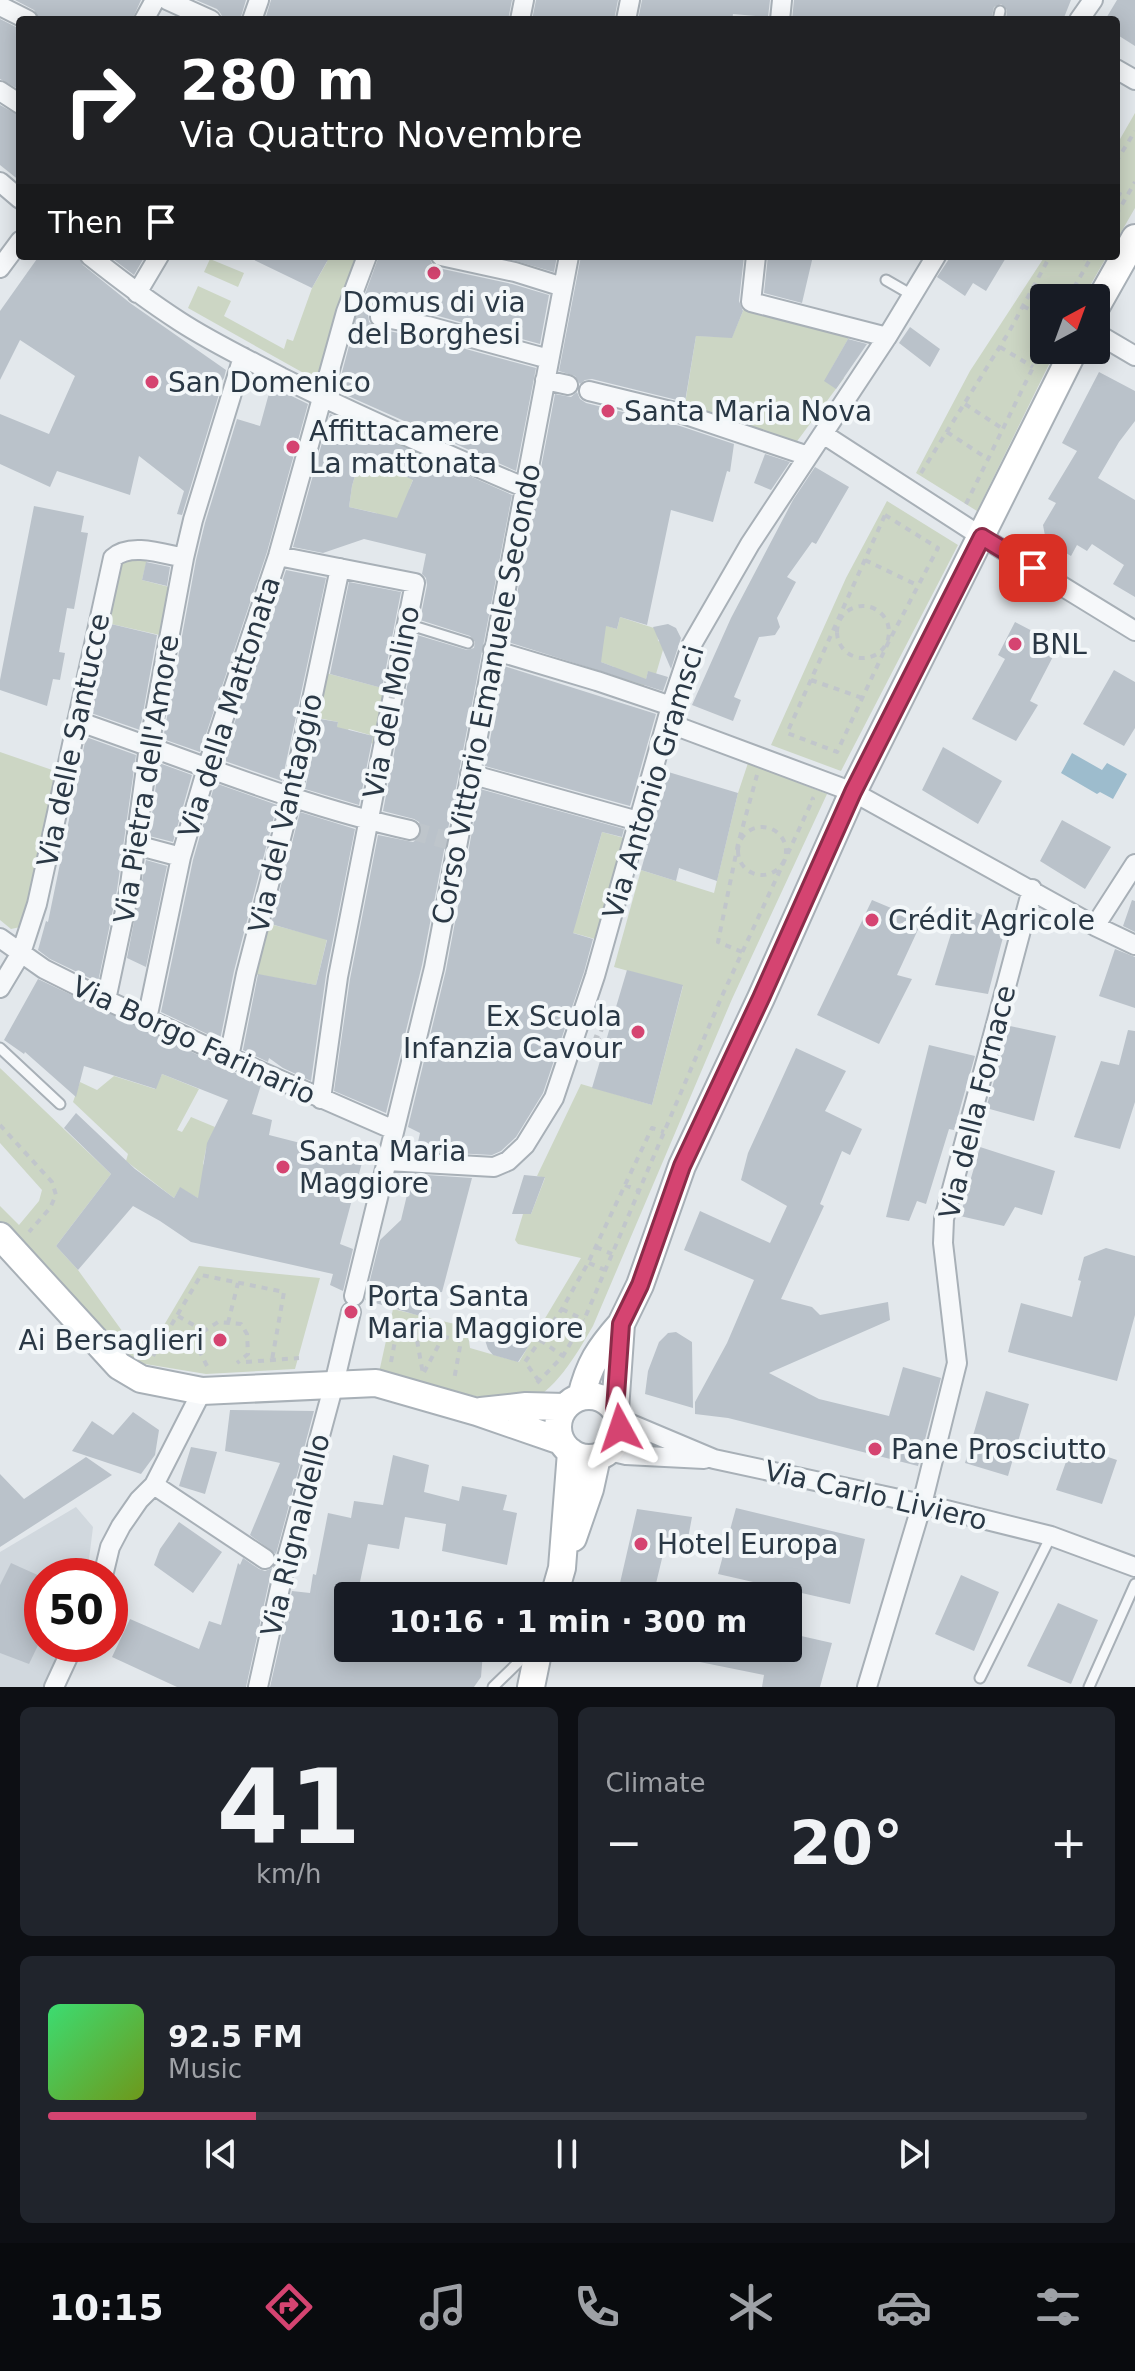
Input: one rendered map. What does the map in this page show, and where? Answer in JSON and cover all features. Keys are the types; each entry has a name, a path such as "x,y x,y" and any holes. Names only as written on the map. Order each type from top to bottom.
{"main road":[{"path":"1109,284 1135,238"},
{"path":"562,1568 566,1446 558,1423 573,1402 600,1347 621,1324 640,1285 682,1166 853,792 1067,364"},
{"path":"13,1236 119,1366 141,1379 202,1391 376,1383 477,1412 566,1446 579,1456 603,1454"},
{"path":"558,1582 603,1454 619,1437 621,1324"},
{"path":"477,1412 600,1398 617,1415"},
{"path":"531,1687 534,1662"}],"street":[{"path":"167,0 202,16"},
{"path":"0,6 20,16"},
{"path":"0,182 16,196"},
{"path":"0,268 16,246"},
{"path":"95,260 182,323 243,357 432,449 526,488"},
{"path":"137,293 157,260"},
{"name":"Via della Mattonata","path":"147,1019 181,857 207,768 278,556 320,397 366,260"},
{"path":"460,260 563,287"},
{"name":"Corso Vittorio Emanuele Secondo","path":"352,1304 434,968 454,841 470,774 489,649 526,488 568,260"},
{"path":"756,260 751,302 887,337"},
{"name":"Via Antonio Gramsci","path":"387,1161 494,1167 508,1161 525,1145 554,1098 595,976 691,646 750,544 887,337 934,260"},
{"path":"380,317 428,326 549,359"},
{"path":"1110,341 1135,356"},
{"name":"Via Pietra dell'Amore","path":"106,1000 127,905 149,746 184,558 243,357"},
{"path":"545,380 568,385"},
{"path":"589,391 683,414 808,456"},
{"path":"823,434 1135,631"},
{"name":"Via delle Santucce","path":"0,988 21,953 37,904 72,723 113,558 124,551 137,550 184,558"},
{"path":"278,556 333,567"},
{"name":"Via del Molino","path":"321,1099 334,1002 415,583 333,567"},
{"name":"Via del Vantaggio","path":"229,1057 246,974 291,798 333,567"},
{"path":"489,649 597,681 763,758 853,792 1135,945"},
{"path":"72,723 149,746 291,798 410,830"},
{"path":"470,774 638,821"},
{"path":"136,845 181,857"},
{"path":"1095,926 1135,864"},
{"name":"Via della Fornace","path":"867,1687 922,1504 957,1363 943,1243 944,1219 1032,889"},
{"name":"Via Borgo Farinario","path":"0,938 44,969 106,1000 394,1130"},
{"name":"Via Rignaldello","path":"258,1687 285,1565 334,1384 352,1304"},
{"path":"107,1558 121,1526 154,1485 202,1391"},
{"name":"Via Carlo Liviero","path":"617,1415 714,1459 922,1504 1051,1536 1135,1567"},
{"path":"603,1454 714,1459"},
{"path":"154,1485 265,1559"},
{"path":"54,1687 66,1662"}],"lane":[{"path":"886,280 912,295"},
{"path":"407,624 468,643"},
{"path":"0,1048 60,1104"},
{"path":"980,1678 1051,1536"},
{"path":"1089,1687 1135,1584"},
{"path":"493,1687 521,1662"}],"path":[{"path":"1120,155 1135,131"},
{"path":"1120,208 1135,182"},
{"path":"1120,194 1126,197"},
{"path":"1036,284 1048,260"},
{"path":"1076,284 1090,260"},
{"path":"920,475 1030,294"},
{"path":"1023,306 1030,310"},
{"path":"1000,347 1033,367"},
{"path":"966,504 1034,364"},
{"path":"964,404 1003,429"},
{"path":"947,432 988,459"},
{"path":"892,503 787,733 837,752 888,643 945,537"},
{"path":"885,515 938,548"},
{"path":"865,560 919,586"},
{"path":"870,606 885,616 890,634 888,643 877,655 853,657 837,638 839,621 851,608 870,606"},
{"path":"811,680 862,698"},
{"path":"389,696 400,698"},
{"path":"742,952 718,942 738,844 763,758"},
{"path":"744,772 756,777"},
{"path":"529,1391 563,1356 584,1320 742,952 813,799 799,793"},
{"path":"755,828 770,828 786,845 785,861 774,873 757,876 743,867 737,852 738,844 755,828"},
{"path":"599,1038 602,1027 610,1027"},
{"path":"0,1125 52,1182 56,1195 50,1208 13,1236"},
{"path":"539,1381 525,1362 562,1309 588,1263 652,1128 664,1132"},
{"path":"625,1185 639,1191"},
{"path":"596,1247 612,1254"},
{"path":"588,1263 605,1270"},
{"path":"166,1358 153,1356 201,1275 284,1292 272,1360"},
{"path":"228,1323 238,1283"},
{"path":"562,1309 584,1320"},
{"path":"177,1315 204,1331"},
{"path":"193,1363 207,1366 199,1350 204,1331 218,1322 241,1324 247,1334 248,1354 237,1363 299,1358"},
{"path":"390,1367 398,1325 461,1341 454,1380"},
{"path":"415,1329 423,1374"},
{"path":"423,1374 443,1337"},
{"path":"540,1340 563,1356"},
{"path":"412,1371 423,1374"}],"shaded area":[{"path":"76,1507 93,1527 89,1558 24,1558 24,1662 55,1662 44,1687 0,1687 0,1552"}],"green space":[{"path":"1135,113 1135,208 1120,234 1120,139"},
{"path":"212,260 244,273 238,287 204,272"},
{"path":"325,260 356,260 316,380 188,308 198,286 231,301 224,316 284,349 287,339 293,341 312,288"},
{"path":"1042,260 1105,260 1091,284 1030,284 1030,364 1049,364 977,511 916,473 970,371"},
{"path":"746,304 851,334 830,371 844,378 795,444 684,410 696,336 732,337"},
{"path":"397,441 424,452 410,487 399,530 376,513 349,507 361,455 385,466"},
{"path":"887,501 958,545 841,771 771,745 846,578"},
{"path":"137,557 147,560 142,580 173,588 164,636 107,623 115,578 122,562"},
{"path":"620,617 657,629 658,641 665,643 656,674 648,672 643,689 611,679 614,667 601,662 597,623 617,629"},
{"path":"322,672 390,690 377,744 369,743 370,735 349,729 334,740 338,722 313,717"},
{"path":"0,752 58,772 25,926 11,929 0,920"},
{"path":"748,763 827,794 732,999 593,1326 572,1361 545,1392 522,1405 378,1377 393,1309 467,1327 470,1348 519,1362 581,1258 518,1244 515,1240 523,1214 531,1214 545,1178 537,1176 581,1084 652,1105 683,986 614,967 641,870 714,893"},
{"path":"602,832 624,838 595,939 570,932 582,903"},
{"path":"266,923 327,939 316,985 254,974"},
{"path":"0,1068 111,1174 56,1246 78,1270 125,1335 157,1337 199,1266 320,1278 295,1369 206,1374 139,1363 116,1351 0,1221 0,1206 19,1225 39,1201 42,1190 0,1143"},
{"path":"162,1074 199,1089 177,1130 182,1132 191,1117 215,1127 203,1164 208,1169 205,1202 180,1188 174,1198 126,1161 128,1154 73,1102 80,1082 97,1090 114,1076 155,1089"}],"water":[{"path":"1072,753 1102,770 1107,763 1127,774 1113,799 1100,792 1097,794 1061,773"}],"building":[{"path":"15,0 141,0 134,16 38,16 34,10"},
{"path":"196,0 246,0 241,16 222,16 217,9"},
{"path":"271,0 512,0 509,16 266,16"},
{"path":"536,0 618,0 615,16 533,16"},
{"path":"642,0 770,0 768,16 639,16"},
{"path":"794,0 1071,0 1065,16 1006,16 1007,10 1001,4 994,7 992,16 792,16"},
{"path":"1117,0 1135,0 1135,46 1120,37 1120,16 1107,16"},
{"path":"0,19 16,27 16,88 0,79"},
{"path":"0,105 16,114 16,178 0,165"},
{"name":"San Domenico","path":"36,260 80,260 130,303 226,370 216,388 220,391 182,515 177,514 184,491 139,456 130,495 57,471 50,487 0,464 0,414 49,434 75,376 20,340 0,380 0,311"},
{"path":"114,260 143,260 134,275"},
{"path":"254,260 328,260 312,288"},
{"path":"378,260 430,260 438,268 549,295 540,344 431,314 382,305 375,306 368,314 369,322 378,329 425,338 536,368 516,471 337,391 357,316"},
{"path":"512,260 556,260 554,272"},
{"path":"580,260 744,260 739,301 743,311 732,338 696,336 685,402 592,379 580,384 575,376 559,371"},
{"path":"768,260 812,260 802,303 764,293"},
{"path":"948,260 1005,260 986,291 973,283 965,296 937,277"},
{"path":"910,327 940,349 930,367 899,343"},
{"path":"848,339 867,344 836,389 824,381"},
{"path":"1099,372 1135,391 1135,421 1098,478 1135,500 1135,597 1113,584 1124,565 1092,544 1087,551 1077,545 1071,556 1046,541 1043,525 1056,503 1048,499 1077,451 1062,443"},
{"path":"271,386 308,404 267,552 200,752 163,739 196,560 237,419 260,426"},
{"path":"577,392 586,403 680,426 734,444 730,472 727,471 713,522 671,510 647,625 620,617 617,629 606,626 601,662 646,679 648,671 668,677 663,691 508,642 555,394 571,397"},
{"path":"330,414 512,495 422,965 386,1113 334,1091 350,979 378,835 413,842 422,832 419,822 414,819 383,811 417,635 467,650 474,648 475,642 470,636 420,620 427,585 422,574 426,554 364,539 323,553 293,547","holes":["361,455 413,480 397,518 349,507"]},
{"path":"765,454 790,462 771,490 754,483"},
{"path":"815,467 849,487 816,544 812,542 787,577 796,582 777,618 780,627 775,635 759,637 734,697 741,700 733,721 692,705 731,618 793,500"},
{"path":"34,506 84,516 81,532 88,533 74,609 67,608 59,652 65,653 60,680 53,679 47,706 0,690"},
{"path":"146,562 170,567 167,586 142,580"},
{"path":"286,570 326,578 282,781 222,760"},
{"path":"349,582 401,592 382,688 330,674"},
{"path":"1015,622 1059,645 1030,701 1038,705 1016,741 972,719 1005,659 998,655"},
{"path":"111,624 157,635 140,730 91,713"},
{"path":"668,624 676,628 681,638 671,669 653,627"},
{"path":"504,666 656,714 630,806 485,766"},
{"path":"1114,670 1135,682 1135,728 1124,746 1083,724"},
{"path":"320,719 338,722 337,727 373,736 359,805 305,789"},
{"path":"86,737 136,755 117,890 98,982 38,950 48,922"},
{"path":"943,747 1002,781 978,824 922,790"},
{"path":"159,763 192,775 173,842 149,836"},
{"path":"665,771 738,793 717,881 679,868 676,881 641,870"},
{"path":"215,783 277,805 234,971 220,1040 161,1012 193,860"},
{"path":"480,789 624,829 622,837 602,832 573,933 593,939 584,972 543,1093 516,1137 492,1155 416,1151 420,1133 408,1127 446,970"},
{"path":"300,812 355,829 326,975 311,1081 269,1058 268,1062 243,1050 258,974 316,985 327,940 271,924"},
{"path":"1062,820 1111,847 1085,889 1040,861"},
{"path":"146,860 167,866 146,967 127,958"},
{"path":"872,900 922,921 897,975 912,979 879,1044 817,1015"},
{"path":"1132,900 1135,901 1135,932 1123,926"},
{"path":"960,905 1006,926 988,994 935,985"},
{"path":"1115,949 1135,957 1135,1008 1099,996"},
{"path":"627,970 683,985 652,1105 592,1088"},
{"path":"38,979 261,1085 252,1114 272,1120 269,1135 363,1159 340,1244 353,1249 343,1291 330,1285 333,1274 191,1242 133,1206 78,1270 56,1246 111,1174 64,1128 76,1113 135,1169 174,1198 180,1187 198,1198 207,1143 228,1100 162,1074 156,1089 84,1066 76,1097 25,1052 4,1040"},
{"path":"1010,1026 1056,1036 1034,1121 986,1108"},
{"path":"1128,1030 1135,1031 1135,1102 1120,1149 1074,1137 1101,1061 1119,1065"},
{"path":"929,1045 975,1056 954,1130 949,1129 926,1204 917,1201 909,1221 886,1217"},
{"path":"796,1048 846,1071 825,1111 862,1129 850,1155 842,1151 820,1204 824,1206 781,1299 812,1307 820,1315 888,1302 890,1320 769,1373 819,1399 889,1416 903,1367 941,1378 918,1466 728,1418 695,1414 695,1402 727,1343 754,1280 684,1250 700,1211 770,1243 787,1206 741,1180 748,1153"},
{"path":"980,1147 1055,1171 1042,1215 1015,1207 1004,1226 960,1216"},
{"path":"412,1174 472,1178 442,1292 428,1293 420,1316 365,1300 380,1240 401,1220"},
{"path":"524,1175 545,1177 531,1214 512,1214"},
{"path":"1106,1248 1135,1256 1135,1315 1117,1381 1008,1352 1021,1303 1072,1317 1084,1257"},
{"path":"482,1331 530,1344 518,1362 493,1355"},
{"path":"676,1332 692,1342 693,1408 645,1394 648,1371 659,1342 668,1333"},
{"path":"986,1391 1029,1404 1008,1476 965,1463"},
{"path":"230,1410 314,1411 276,1554 250,1535 280,1463 225,1451"},
{"path":"133,1412 159,1430 155,1455 141,1474 72,1451 92,1421 113,1435"},
{"path":"1072,1445 1117,1460 1102,1504 1056,1490"},
{"path":"191,1447 217,1452 205,1494 179,1486"},
{"path":"393,1455 429,1465 424,1492 459,1501 462,1486 507,1495 503,1510 517,1513 507,1565 442,1551 446,1524 405,1517 399,1549 368,1544 360,1582 334,1582 334,1662 482,1662 481,1677 474,1687 270,1687 292,1591 310,1593 328,1513 351,1518 354,1501 383,1505"},
{"path":"86,1457 112,1475 0,1547 0,1474 24,1499"},
{"path":"736,1508 865,1539 850,1604 802,1593 802,1582 753,1582 718,1574"},
{"path":"637,1509 692,1517 686,1549 665,1546 656,1582 620,1582"},
{"path":"179,1522 222,1552 193,1593 154,1565 160,1549"},
{"path":"243,1558 259,1569 265,1571 272,1568 246,1687 177,1687 123,1662 128,1662 130,1619 199,1649 209,1621 221,1625 238,1563 240,1565"},
{"path":"11,1563 24,1569 24,1662 29,1664 0,1653 0,1585"},
{"path":"961,1575 999,1592 974,1651 935,1634"},
{"path":"1058,1603 1098,1620 1071,1684 1027,1666"},
{"path":"802,1636 832,1643 820,1687 762,1687 764,1675 700,1662 802,1662"}],"tunnel":[{"path":"346,312 380,317"},
{"path":"410,830 450,841"}],"place":[{"name":"Domus di via del Borghesi","path":"434,273"},
{"name":"San Domenico","path":"152,382"},
{"name":"Santa Maria Nova","path":"608,411"},
{"name":"Affittacamere La mattonata","path":"293,447"},
{"name":"BNL","path":"1015,644"},
{"name":"Crédit Agricole","path":"872,920"},
{"name":"Ex Scuola Infanzia Cavour","path":"638,1032"},
{"name":"Santa Maria Maggiore","path":"283,1167"},
{"name":"Porta Santa Maria Maggiore","path":"351,1312"},
{"name":"Ai Bersaglieri","path":"220,1340"},
{"name":"Pane Prosciutto","path":"875,1449"},
{"name":"Hotel Europa","path":"641,1544"}],"route":[{"path":"620,1428 615,1410 621,1324 640,1285 682,1166 853,792 982,537 1033,568"}]}
